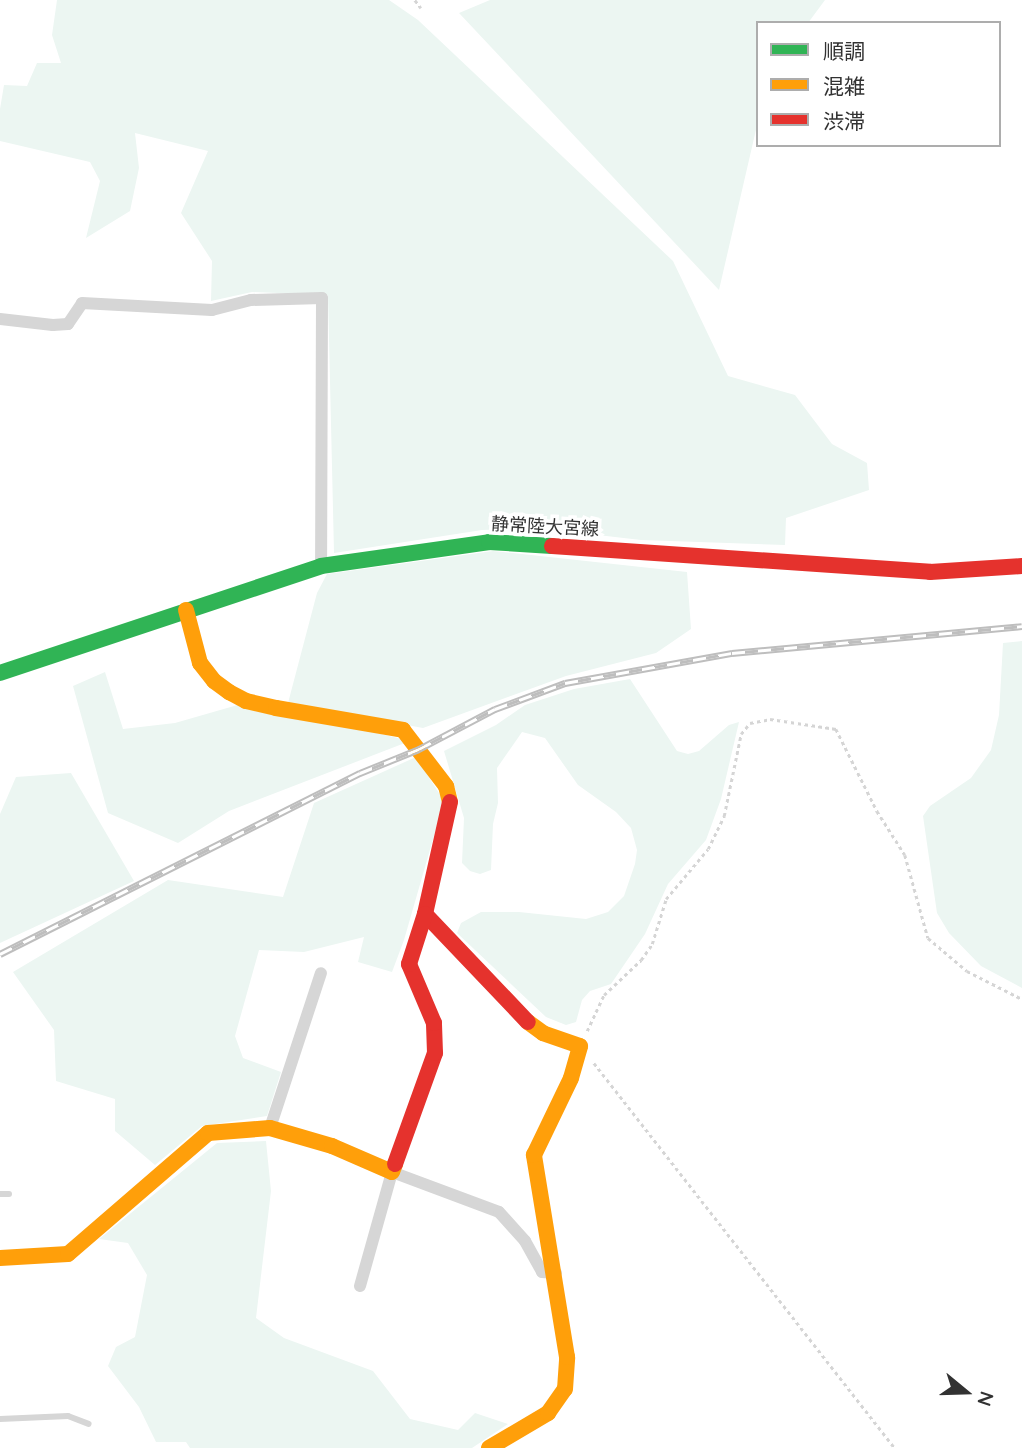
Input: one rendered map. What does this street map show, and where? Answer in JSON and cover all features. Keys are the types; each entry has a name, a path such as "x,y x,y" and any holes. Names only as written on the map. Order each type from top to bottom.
{"street":[{"path":"0,319 68,324 82,303 212,310 250,300 322,298 321,566"},
{"name":"静常陸大宮線","path":"0,673 321,566 489,542 930,572 1022,566"},
{"path":"186,610 200,663 214,681 229,692 247,701 276,708 403,730 436,769 446,786 451,807 425,914 408,964 434,1023 435,1053 392,1172 360,1286"},
{"path":"425,914 519,1016 543,1033 580,1046 571,1078 534,1155 556,1273 567,1357 565,1390 548,1413 489,1448"},
{"path":"270,1128 321,973"},
{"path":"0,1258 68,1254 208,1133 270,1128 332,1146 392,1172 499,1212 524,1241 542,1272 556,1273"}],"lane":[{"path":"0,1194 9,1194"},
{"path":"0,1419 68,1416 89,1424"}],"path":[{"path":"415,0 421,8"},
{"path":"895,1448 580,1046 604,995 641,960 652,944 666,899 708,849 724,816 741,734 750,723 770,719 836,729 877,811 905,855 928,938 967,971 1022,999"}],"shaded area":[{"path":"57,0 389,0 418,20 673,261 728,376 795,395 832,444 867,463 869,490 786,518 785,545 641,540 537,528 482,530 334,553 328,295 252,292 211,301 212,261 181,213 208,151 135,133 139,168 130,211 86,238 100,181 90,162 0,141 0,109 4,85 27,86 37,63 61,63 52,35"},
{"path":"490,0 825,0 809,21 756,21 756,130 719,290 459,13"},
{"path":"493,551 687,572 691,629 656,653 566,676 423,728 288,703 317,593 327,574"},
{"path":"1022,641 1022,988 981,966 949,933 937,913 923,816 930,806 971,778 991,750 999,715 1003,643"},
{"path":"105,672 123,729 175,723 248,702 410,741 229,811 178,843 108,813 73,686"},
{"path":"630,679 677,751 688,754 699,751 729,725 739,722 721,799 706,840 668,884 645,934 611,984 590,991 582,1000 576,1022 566,1025 546,1017 457,933 461,923 481,912 519,912 586,919 608,912 624,896 635,864 637,850 631,828 616,812 578,785 545,738 522,732 497,768 498,803 493,824 491,870 480,874 470,871 462,863 464,818 444,751 496,725 525,705 574,689"},
{"path":"416,757 444,801 404,940 392,972 358,962 364,937 304,952 259,950 235,1036 243,1058 281,1072 267,1116 202,1126 155,1165 115,1131 115,1099 56,1081 54,1030 13,972 168,880 283,897 314,803"},
{"path":"71,773 134,881 0,943 0,814 16,777"},
{"path":"266,1141 271,1191 256,1318 284,1338 373,1371 410,1419 458,1430 475,1413 508,1424 472,1448 190,1448 186,1442 156,1442 139,1407 108,1366 116,1347 135,1337 147,1275 128,1243 99,1239 217,1143"}],"railway":[{"path":"0,954 360,773 419,749 495,709 565,683 732,653 1022,626"}],"traffic: fast":[{"path":"0,673 321,566 489,542 552,546"}],"traffic: slow":[{"path":"186,610 200,663 214,681 229,692 246,701 276,708 403,730 446,786 450,802"},
{"path":"489,1448 548,1413 565,1389 567,1357 534,1155 571,1078 580,1046 543,1033 528,1022"},
{"path":"0,1258 68,1254 208,1133 270,1128 332,1146 392,1172 395,1164"}],"traffic: jam":[{"path":"552,546 930,572 1022,566"},
{"path":"450,802 425,914 528,1022"},
{"path":"395,1164 435,1053 434,1023 409,964 425,914"}]}
